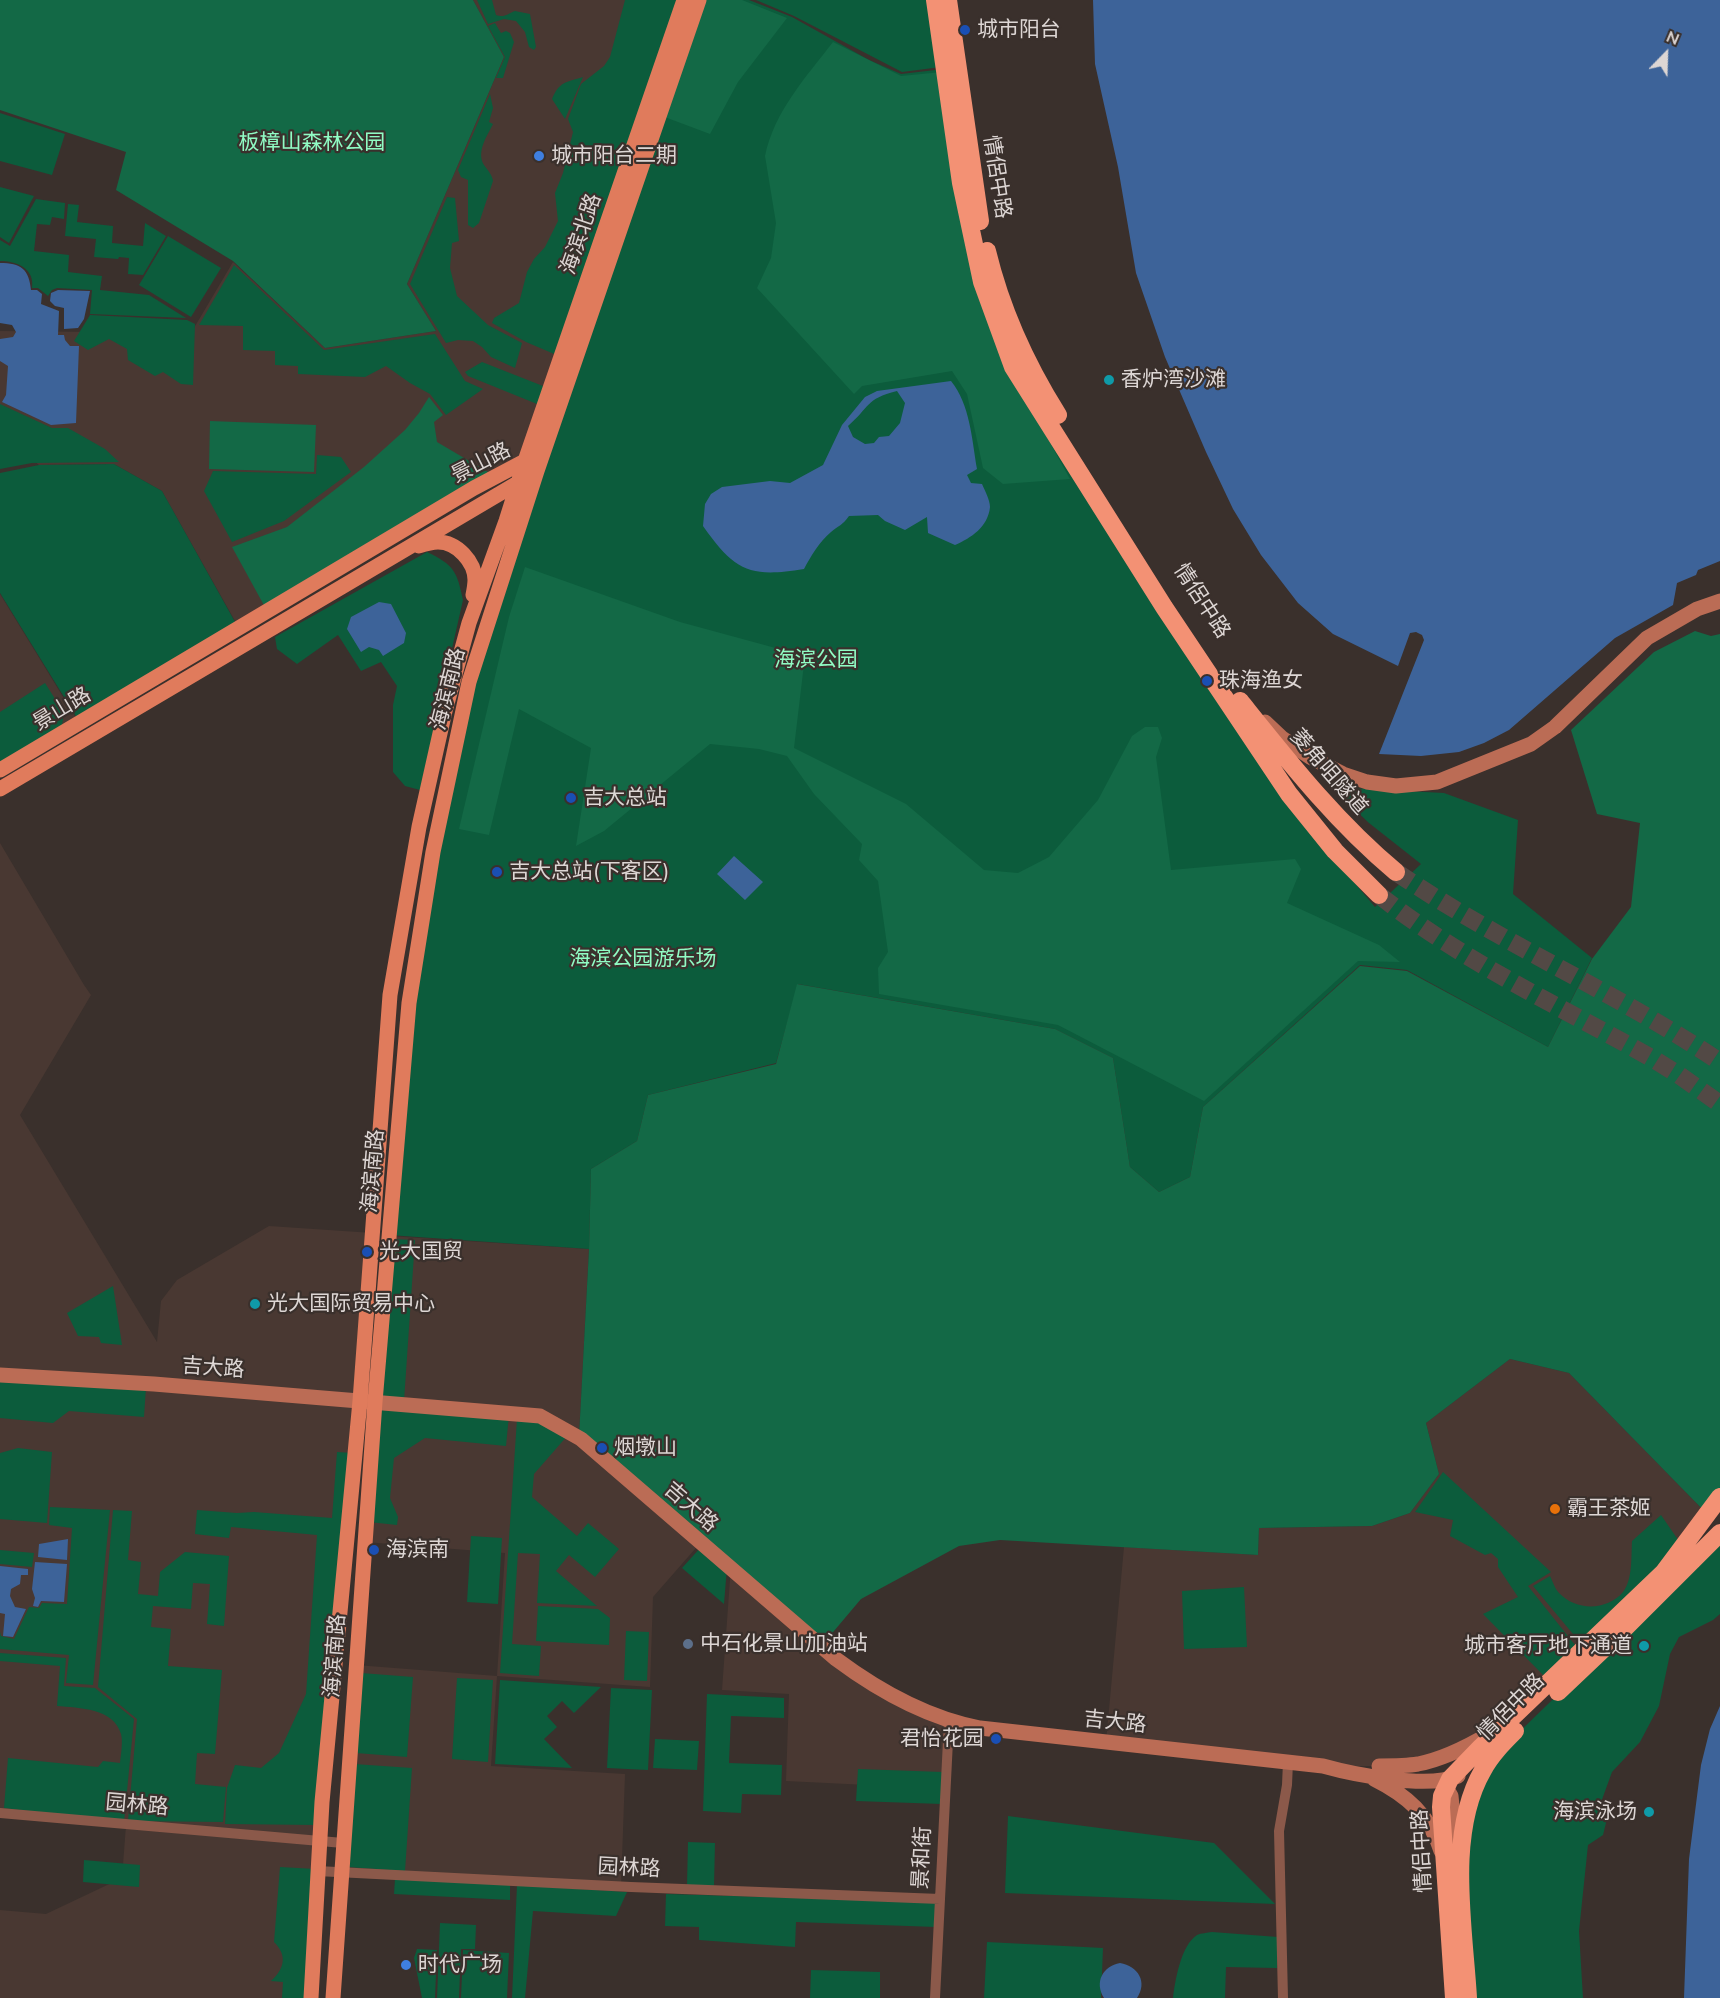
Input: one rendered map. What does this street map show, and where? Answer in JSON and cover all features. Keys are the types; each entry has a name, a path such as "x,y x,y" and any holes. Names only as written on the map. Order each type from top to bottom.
{"highway":[{"name":"情侶中路","path":"934,0 961,183 982,282 1013,367 1164,607 1234,702"},
{"name":"情侶中路","path":"948,0 981,227 1003,306 1022,352 1048,400 1234,702"},
{"name":"菱角咀隧道","path":"1234,702 1355,837 1396,872"},
{"name":"菱角咀隧道","path":"1234,702 1289,794 1316,829 1379,895"},
{"name":"情侶中路","path":"1505,1725 1664,1572 1720,1497"},
{"name":"情侶中路","path":"1452,1865 1471,1796 1482,1772 1500,1747 1616,1637 1720,1533"},
{"path":"1446,1781 1505,1725"},
{"name":"情侣中路","path":"1446,1781 1441,1807 1452,1865 1468,1998"},
{"name":"情侣中路","path":"1452,1865 1454,1998"}],"main road":[{"name":"海滨北路","path":"531,466 684,0"},
{"name":"海滨北路","path":"531,466 699,0"},
{"name":"景山路","path":"0,789 519,482 531,466"},
{"name":"景山路","path":"0,770 474,488 531,466"},
{"name":"海滨南路","path":"311,1998 319,1841 409,1003 433,852 469,682 531,466"},
{"name":"海滨南路","path":"333,1998 390,994 425,796 469,623 519,482"},
{"path":"407,548 438,542 454,545 471,563 476,579 469,623"},
{"name":"情侶中路","path":"1234,702 1310,757 1343,774 1367,782 1396,786 1437,782 1531,744 1555,727 1647,638 1698,609 1720,600"},
{"name":"吉大路","path":"0,1375 154,1384 540,1416 581,1438 836,1659 890,1695 949,1721 980,1728 1323,1766 1350,1774 1365,1775"},
{"path":"1379,1766 1417,1764 1438,1758 1463,1749 1505,1725"},
{"path":"1365,1775 1446,1781 1472,1768 1500,1747"},
{"name":"吉大路","path":"1323,1766 1351,1764 1379,1766"},
{"path":"1379,1766 1414,1771 1446,1781"},
{"path":"1365,1775 1396,1791 1423,1813 1452,1865"}],"street":[{"name":"景和街","path":"935,1998 949,1721"},
{"path":"1283,1998 1279,1831 1287,1785 1288,1762"},
{"name":"园林路","path":"0,1813 343,1843"},
{"name":"园林路","path":"317,1871 631,1887 940,1899"}],"shaded area":[{"path":"473,0 684,0 525,461 239,628 162,491 114,464 39,465 0,432 0,331 191,333 233,262 325,348 436,331 407,284 504,57"},
{"path":"0,594 79,723 0,770"},
{"path":"0,843 91,995 20,1115 157,1342 161,1301 177,1280 269,1226 373,1233 311,1998 0,1998 0,1910 46,1914 122,1878 126,1825 0,1812"},
{"path":"389,1236 589,1249 579,1436 702,1541 653,1597 650,1687 497,1676 505,1553 365,1542"},
{"path":"1510,1359 1569,1373 1711,1518 1505,1725 1463,1749 1379,1766 1323,1766 1106,1742 1124,1547 1258,1555 1259,1528 1372,1526 1410,1513 1439,1474 1426,1423"},
{"path":"731,1566 861,1677 954,1727 949,1789 786,1781 789,1694 722,1690"},
{"path":"356,1665 497,1676 491,1766 625,1774 621,1887 341,1873"}],"green space":[{"name":"板樟山森林公园","path":"0,0 473,0 504,57 407,284 436,331 325,348 233,261 116,190 126,152 0,110"},
{"path":"477,0 492,0 496,15 499,16 515,11 530,14 536,47 534,50 529,47 525,32 516,21 504,19 488,24"},
{"path":"625,0 681,0 559,356 526,342 492,323 494,318 519,303 527,272 534,259 545,247 558,221 555,193 563,173 573,132 568,119 581,84 604,66 610,57"},
{"name":"海滨公园","path":"700,0 749,0 792,17 869,60 901,74 944,69 961,183 1012,367 1297,815 1375,907 1421,864 1369,823 1331,787 1444,793 1518,820 1513,894 1592,958 1548,1047 1407,970 1360,965 1203,1107 1190,1177 1159,1192 1130,1167 1113,1058 1055,1029 798,984 776,1063 648,1095 637,1141 591,1169 589,1249 389,1235 409,1003 469,682"},
{"path":"703,0 742,0 787,18 738,82 710,134 662,116"},
{"name":"城市阳台","path":"756,0 931,0 941,67 902,72 794,16"},
{"path":"495,23 501,33 506,31 510,33 514,42 503,78 496,78 505,57 488,26"},
{"path":"833,42 901,76 942,72 1006,363 1070,479 1003,484 983,468 967,394 952,371 862,386 854,394 757,288 771,258 776,223 765,156 769,140 792,96"},
{"path":"583,77 565,119 552,99 557,89 564,84"},
{"path":"490,94 493,108 489,122 493,124 483,144 481,155 493,181 479,223 473,228 468,225 468,180 461,177 458,170"},
{"path":"0,113 65,134 52,175 0,161"},
{"path":"0,187 34,196 9,243 0,237"},
{"path":"447,197 455,198 459,241 452,243 450,268 457,296 488,325 522,343 515,368 491,357 473,341 458,340 446,343 410,284"},
{"path":"36,199 65,203 64,219 52,217 50,225 37,224 34,251 69,255 68,272 102,276 100,290 149,295 186,318 90,314 92,290 57,288 52,290 48,296 38,288 32,288 31,275 23,267 12,262 0,261 0,240 10,246"},
{"path":"68,204 79,205 77,222 113,226 112,243 143,246 145,223 166,236 143,275 128,274 129,258 94,257 96,239 65,236"},
{"path":"168,236 221,268 191,317 139,285"},
{"path":"234,265 324,350 435,334 465,381 483,389 446,415 430,394 386,366 365,377 298,374 298,366 275,365 275,351 243,350 243,326 199,325"},
{"path":"90,315 187,320 195,324 193,385 181,384 163,372 155,376 128,360 127,349 109,339 88,350 74,341"},
{"path":"482,362 548,388 542,406 468,376 465,372"},
{"path":"429,397 443,415 434,422 437,442 493,475 266,609 232,547 287,527 364,467 405,430"},
{"path":"0,404 52,428 68,428 105,449 119,462 32,463 0,469"},
{"path":"210,421 316,425 314,472 209,469"},
{"path":"317,455 341,457 351,472 284,521 232,542 204,491 213,471 316,474"},
{"path":"114,464 162,491 239,629 80,723 0,593 0,473 39,465"},
{"path":"427,552 449,565 453,570 459,582 463,600 420,790 405,786 393,772 393,705 397,686 381,662 361,671 338,635 297,664 277,649 275,637"},
{"path":"525,567 680,622 805,656 794,748 906,804 984,870 1018,873 1049,857 1098,800 1132,736 1145,727 1158,727 1162,738 1156,757 1171,870 1295,859 1301,869 1287,903 1379,945 1400,962 1358,961 1204,1101 1058,1025 879,994 878,968 888,952 878,881 859,860 862,844 814,794 787,756 759,749 710,744 604,831 576,846 591,748 519,709 489,835 459,829 509,617"},
{"path":"1695,631 1711,636 1720,634 1720,1506 1711,1518 1569,1373 1510,1359 1426,1423 1439,1474 1410,1513 1372,1526 1259,1528 1258,1555 1000,1540 959,1546 861,1599 823,1644 579,1436 591,1169 637,1141 648,1095 776,1064 797,984 1055,1029 1113,1058 1130,1167 1159,1192 1190,1177 1203,1107 1360,966 1407,971 1548,1047 1592,959 1631,907 1640,823 1597,814 1571,730 1654,652"},
{"path":"45,683 64,713 61,731 0,766 0,712"},
{"path":"393,1239 415,1240 404,1401 381,1399"},
{"path":"113,1286 122,1345 101,1343 99,1337 78,1336 67,1313"},
{"path":"0,1379 146,1387 144,1417 69,1411 53,1423 0,1418"},
{"path":"378,1405 509,1415 506,1446 425,1438 394,1458 390,1498 398,1517 397,1525 369,1522"},
{"path":"517,1419 540,1420 568,1435 534,1474 532,1497 577,1536 588,1523 619,1549 595,1577 569,1555 556,1571 597,1606 537,1603 540,1554 518,1553 512,1644 541,1646 539,1676 500,1673"},
{"path":"18,1448 52,1452 47,1523 0,1519 0,1453"},
{"path":"337,1452 353,1453 317,1825 225,1824 227,1788 235,1765 261,1768 279,1753 306,1694 317,1535 231,1527 229,1538 195,1534 197,1510 332,1518"},
{"path":"1443,1472 1551,1572 1528,1586 1579,1650 1547,1679 1483,1614 1518,1597 1498,1567 1498,1559 1491,1553 1485,1555 1450,1536 1453,1520 1415,1512"},
{"path":"50,1507 110,1510 93,1685 66,1683 69,1655 0,1649 0,1632 1,1636 14,1639 29,1607 39,1608 42,1603 67,1604 72,1528 49,1525"},
{"path":"113,1510 132,1511 128,1560 141,1562 138,1594 158,1596 160,1572 185,1552 229,1556 224,1626 207,1624 210,1584 193,1583 191,1609 153,1606 151,1627 171,1629 168,1666 222,1670 215,1754 197,1753 195,1784 226,1787 223,1822 128,1821 137,1719 98,1687"},
{"path":"1661,1515 1683,1547 1583,1646 1533,1586 1550,1576 1559,1593 1574,1603 1591,1606 1609,1603 1626,1587 1631,1567 1632,1541"},
{"path":"1720,1527 1720,1614 1713,1620 1679,1637 1670,1654 1659,1706 1640,1742 1612,1772 1600,1805 1607,1819 1603,1835 1588,1845 1579,1931 1583,1998 1472,1998 1464,1881 1474,1796 1512,1739 1616,1638"},
{"path":"471,1536 502,1538 498,1604 467,1602"},
{"path":"702,1546 727,1567 724,1604 682,1568"},
{"path":"0,1550 34,1553 32,1567 0,1564"},
{"path":"1244,1587 1247,1647 1184,1649 1182,1591"},
{"path":"538,1606 598,1609 610,1618 609,1645 536,1641"},
{"path":"626,1631 649,1632 647,1681 624,1680"},
{"path":"0,1653 66,1658 64,1686 95,1688 134,1719 124,1822 4,1808 8,1758 98,1767 103,1761 120,1763 122,1741 117,1725 103,1714 85,1709 57,1706 60,1666 0,1661"},
{"path":"361,1673 413,1677 407,1757 356,1753"},
{"path":"457,1678 493,1680 488,1762 452,1759"},
{"path":"500,1680 601,1687 574,1713 562,1701 547,1716 557,1727 544,1739 572,1768 495,1764"},
{"path":"611,1688 652,1690 648,1770 607,1768"},
{"path":"707,1694 784,1698 784,1718 731,1716 729,1763 782,1765 781,1795 742,1794 741,1813 703,1811"},
{"path":"655,1739 699,1741 697,1770 653,1768"},
{"path":"354,1764 412,1768 405,1871 348,1867"},
{"path":"858,1769 943,1772 942,1804 856,1801"},
{"path":"1008,1816 1214,1843 1275,1904 1005,1893"},
{"path":"688,1842 715,1843 714,1886 687,1885"},
{"path":"84,1860 140,1865 139,1887 83,1882"},
{"path":"280,1867 316,1869 308,1998 282,1998 283,1982 271,1981 279,1972 283,1962 281,1952 274,1942"},
{"path":"395,1879 510,1885 510,1900 394,1894"},
{"path":"517,1885 627,1892 616,1916 533,1911 525,1998 512,1998"},
{"path":"666,1894 937,1902 936,1927 796,1922 795,1947 699,1940 699,1927 665,1926"},
{"path":"440,1923 476,1925 475,1949 461,1949 459,1998 437,1998"},
{"path":"1202,1933 1278,1937 1277,1968 1226,1967 1225,1998 1173,1998 1180,1964 1191,1940"},
{"path":"987,1942 1103,1948 1101,1998 984,1998"},
{"path":"417,1949 437,1950 435,1998 422,1998 414,1958"},
{"path":"463,1950 509,1953 507,1998 461,1998"},
{"path":"811,1970 880,1972 880,1998 810,1998"}],"water":[{"path":"1093,0 1720,0 1720,561 1698,570 1696,575 1677,583 1673,605 1615,638 1509,730 1484,743 1459,752 1421,756 1379,754 1424,640 1422,635 1416,632 1410,633 1398,666 1333,634 1298,603 1261,555 1233,509 1165,357 1136,273 1118,167 1095,64"},
{"path":"0,263 19,266 26,272 31,290 37,290 42,294 41,304 59,311 58,335 64,335 70,346 79,346 76,423 51,425 2,402 6,395 8,366 0,361 0,339 13,337 16,332 12,325 0,323"},
{"path":"58,290 90,291 84,319 78,328 64,329 64,308 55,306 50,301 51,293"},
{"path":"951,381 962,400 972,434 977,469 967,475 971,483 982,484 990,504 989,514 978,531 955,545 928,533 927,517 905,530 885,521 878,515 849,516 823,540 804,569 785,572 756,571 735,562 703,526 705,504 711,494 722,487 770,481 790,483 823,465 842,425 865,397 877,391","holes":["897,391 905,403 900,423 889,436 879,437 874,443 865,444 853,437 848,426 879,397"]},
{"path":"379,602 391,604 406,633 404,643 383,656 379,650 369,647 361,652 347,629 351,617"},
{"path":"734,856 763,882 745,900 717,874"},
{"path":"68,1539 67,1560 38,1557 39,1544"},
{"path":"35,1562 67,1564 64,1602 41,1601 38,1607 33,1606"},
{"path":"0,1566 28,1569 28,1575 21,1575 20,1584 11,1589 10,1596 15,1607 26,1609 13,1637 3,1636 5,1614 0,1613"},
{"path":"1720,1706 1720,1998 1684,1998 1689,1859 1701,1765 1710,1729"},
{"path":"1120,1963 1132,1967 1139,1976 1142,1986 1137,1998 1104,1998 1101,1992 1100,1981 1105,1971"}],"tunnel":[{"path":"1396,872 1476,922 1640,1013 1720,1062"},
{"path":"1379,895 1444,942 1655,1060 1720,1104"}],"place":[{"name":"城市阳台","path":"965,30"},
{"name":"城市阳台二期","path":"539,156"},
{"name":"香炉湾沙滩","path":"1109,380"},
{"name":"珠海渔女","path":"1207,681"},
{"name":"吉大总站","path":"571,798"},
{"name":"吉大总站(下客区)","path":"497,872"},
{"name":"光大国贸","path":"367,1252"},
{"name":"光大国际贸易中心","path":"255,1304"},
{"name":"烟墩山","path":"602,1448"},
{"name":"霸王茶姬","path":"1555,1509"},
{"name":"海滨南","path":"374,1550"},
{"name":"中石化景山加油站","path":"688,1644"},
{"name":"城市客厅地下通道","path":"1644,1646"},
{"name":"君怡花园","path":"996,1739"},
{"name":"海滨泳场","path":"1649,1812"},
{"name":"时代广场","path":"406,1965"}],"park label":[{"name":"海滨公园游乐场","path":"643,959"}]}
